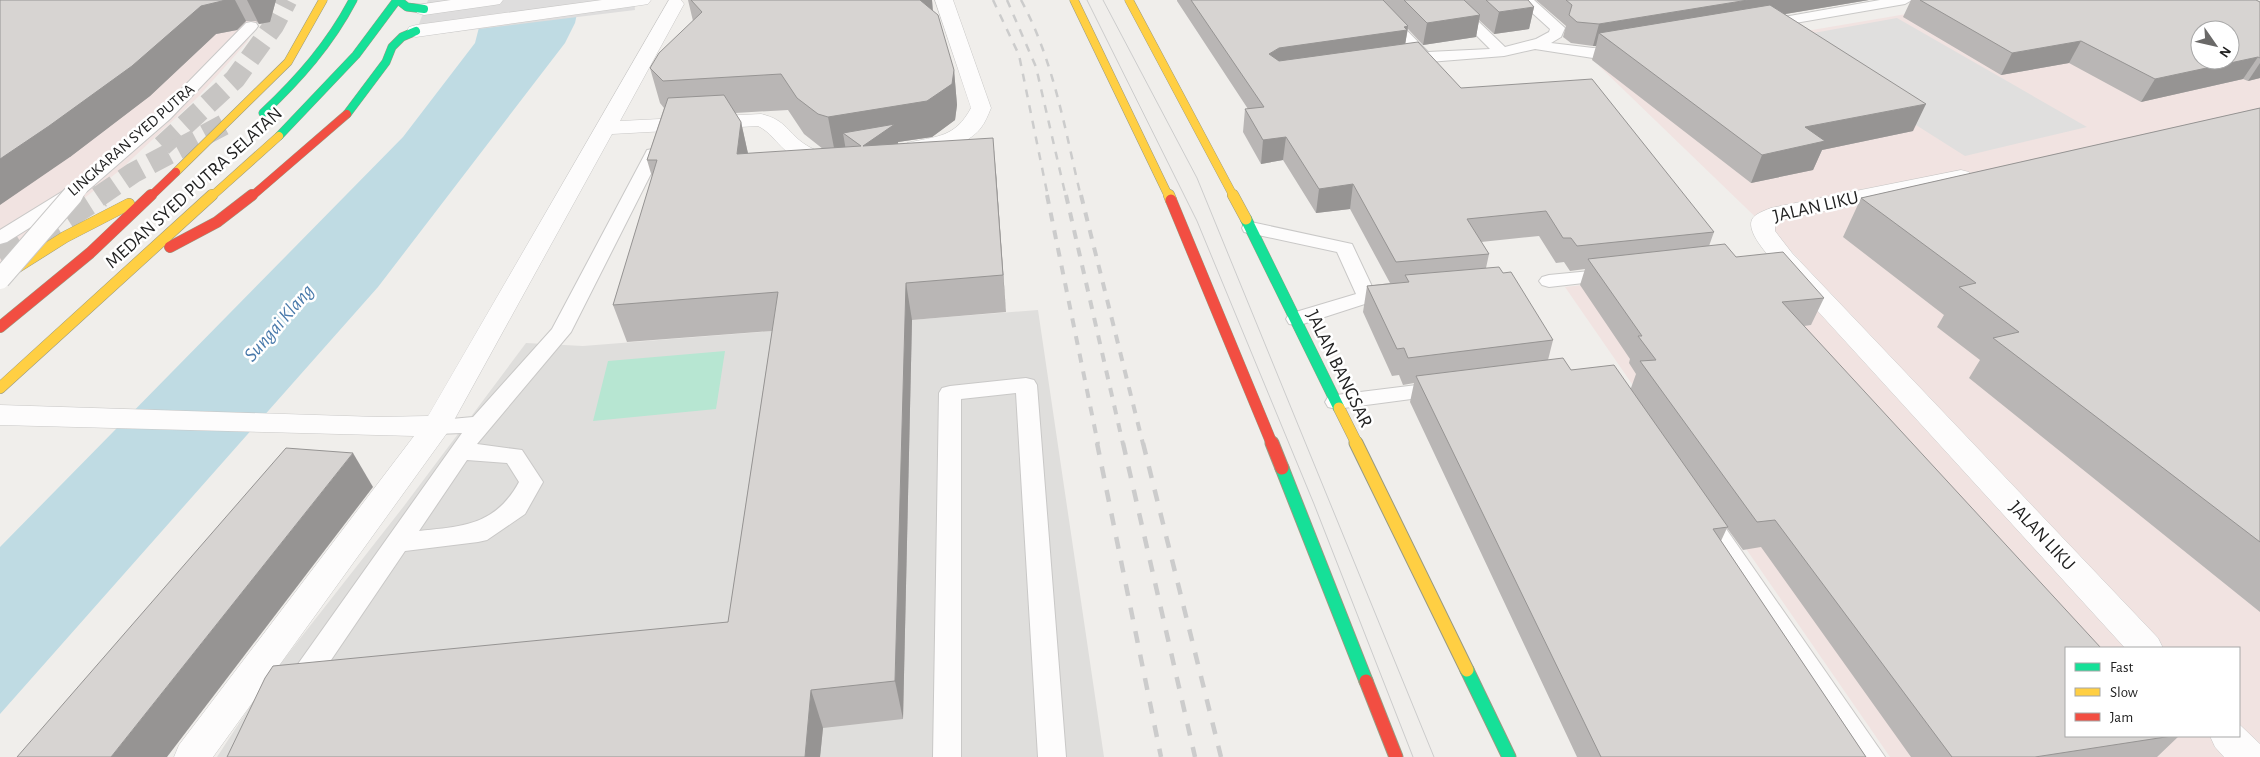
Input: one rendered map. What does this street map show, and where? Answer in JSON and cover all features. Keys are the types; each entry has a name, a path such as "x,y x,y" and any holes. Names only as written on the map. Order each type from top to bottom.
{"main road":[{"name":"MEDAN SYED PUTRA SELATAN","path":"0,327 90,253 196,154 288,62 323,0"},
{"path":"256,119 305,73 342,25 353,0"},
{"name":"MEDAN SYED PUTRA SELATAN","path":"0,388 129,269 286,131 356,55 398,0"},
{"path":"398,0 420,21"},
{"path":"1074,0 1186,234 1260,410 1396,757"},
{"name":"JALAN BANGSAR","path":"1129,0 1251,228 1509,757"},
{"path":"356,55 404,27 420,21"},
{"path":"129,269 217,222 248,200 342,120 386,62 392,47 420,21"},
{"path":"196,154 230,134"},
{"path":"0,278 65,238 161,187"}],"street":[{"path":"420,21 494,0"},
{"path":"420,21 581,0"},
{"path":"892,152 948,142 972,126 981,108 944,0"},
{"path":"420,21 638,1"},
{"path":"192,757 437,426 675,4"},
{"path":"606,128 760,120 777,126 795,147 820,160 835,162 854,158"},
{"name":"JALAN LIKU","path":"1987,172 1779,213 1763,220 1762,231 1790,265 2145,647"},
{"path":"11,416 378,427 437,426"},
{"path":"2229,737 2248,757"}],"lane":[{"path":"1369,0 1423,56"},
{"path":"1448,0 1501,51"},
{"path":"1524,0 1558,28 1556,34 1536,45"},
{"path":"1749,27 1905,0"},
{"name":"LINGKARAN SYED PUTRA","path":"0,238 80,189 164,116 251,26"},
{"path":"1394,60 1423,56 1442,58 1536,45 1594,54 1632,47"},
{"path":"283,708 395,543 479,425 561,332 653,154"},
{"path":"0,278 80,189"},
{"path":"1251,228 1345,248 1377,296 1296,320"},
{"path":"1549,281 1630,273"},
{"path":"947,757 950,394 1026,385 1052,757"},
{"path":"1336,402 1460,386"},
{"path":"437,426 479,425"},
{"path":"395,543 478,533 517,508 531,482 514,456 460,451"},
{"path":"1693,498 1871,757"}],"shaded area":[{"path":"0,0 268,0 247,42 198,97 119,171 0,264"},
{"path":"1989,0 2260,19 2260,757 1890,757 1565,287 1801,261 1599,66"},
{"path":"1897,18 2087,127 1965,156 1780,39"},
{"path":"1038,310 1104,757 217,757 266,682 404,506 526,343 583,346"}],"green space":[{"path":"725,351 716,409 593,421 608,361"}],"water":[{"name":"Sungai Klang","path":"486,0 580,0 575,23 565,43 378,287 0,714 0,547 403,137 475,43"}],"pier":[{"path":"428,0 634,0 635,10 414,37"}],"building":[{"path":"0,0 224,0 201,6 132,66 0,159"},
{"path":"691,0 920,0 938,15 954,70 952,84 927,101 828,117 818,114 797,98 781,74 663,81 650,68 659,53 702,12"},
{"path":"1191,0 1383,0 1408,26 1404,27 1407,30 1279,48 1269,54 1279,61 1418,42 1461,88 1592,79 1714,232 1577,246 1571,238 1563,238 1546,211 1467,219 1489,254 1396,262 1353,184 1319,189 1286,137 1263,140 1245,109 1264,107"},
{"path":"1404,0 1464,0 1480,15 1427,23"},
{"path":"1486,0 1528,0 1534,7 1499,12"},
{"path":"1566,0 1748,0 1599,24 1577,22 1569,15 1572,5"},
{"path":"1920,0 2256,0 2260,2 2260,58 2240,61 2240,20 2190,20 2190,70 2197,70 2155,79 2081,41 2012,53"},
{"path":"1770,5 1926,104 1805,127 1825,141 1762,155 1599,33"},
{"path":"724,95 741,122 737,154 861,146 843,133 895,124 863,146 993,138 1003,275 906,283 895,681 811,690 805,757 227,757 265,678 273,666 728,622 778,292 613,305 657,160 647,160 668,98"},
{"path":"2260,108 2260,542 1993,338 2019,332 1959,287 1976,283 1861,198"},
{"path":"1725,244 1736,257 1783,252 1824,298 1782,302 2100,647 2065,647 2065,737 2165,737 2035,757 1952,757 1775,520 1757,522 1640,361 1656,360 1638,336 1642,336 1588,259"},
{"path":"1499,267 1503,273 1511,272 1553,340 1408,358 1404,348 1397,349 1367,286 1409,282 1405,275"},
{"path":"1563,358 1571,370 1614,365 1728,527 1713,529 1866,757 1601,757 1416,376"},
{"path":"286,448 353,453 111,757 17,757"}],"tunnel":[{"path":"162,146 235,79 274,25 287,0"},
{"path":"98,197 133,173 229,122"},
{"path":"0,258 100,195"}],"tram line":[{"path":"1087,0 1197,221 1314,504 1413,757"},
{"path":"1103,0 1197,178 1434,757"}],"railway":[{"path":"993,0 1019,55 1048,197"},
{"path":"1007,0 1036,67 1066,197"},
{"path":"1021,0 1042,47 1050,71 1064,121 1081,197"},
{"path":"1047,195 1098,444"},
{"path":"1066,195 1123,444"},
{"path":"1081,195 1143,444"},
{"path":"1097,443 1161,757"},
{"path":"1123,443 1195,757"},
{"path":"1143,443 1221,757"}],"traffic: fast":[{"path":"263,113 313,61 335,32 353,0"},
{"path":"279,136 356,55 397,0"},
{"path":"398,0 407,7 424,9"},
{"path":"347,114 386,62 392,47 402,37 416,31"},
{"path":"1246,219 1339,408"},
{"path":"1282,468 1366,681"},
{"path":"1467,670 1509,757"}],"traffic: slow":[{"path":"176,172 288,62 323,0"},
{"path":"1074,0 1171,200"},
{"path":"1129,0 1246,219"},
{"path":"0,388 129,269 279,136"},
{"path":"0,278 65,237 129,204"},
{"path":"1339,408 1467,670"}],"traffic: jam":[{"path":"170,247 217,222 247,200 347,114"},
{"path":"0,327 90,253 176,172"},
{"path":"1171,200 1187,234 1282,468"},
{"path":"1366,681 1396,757"}]}
